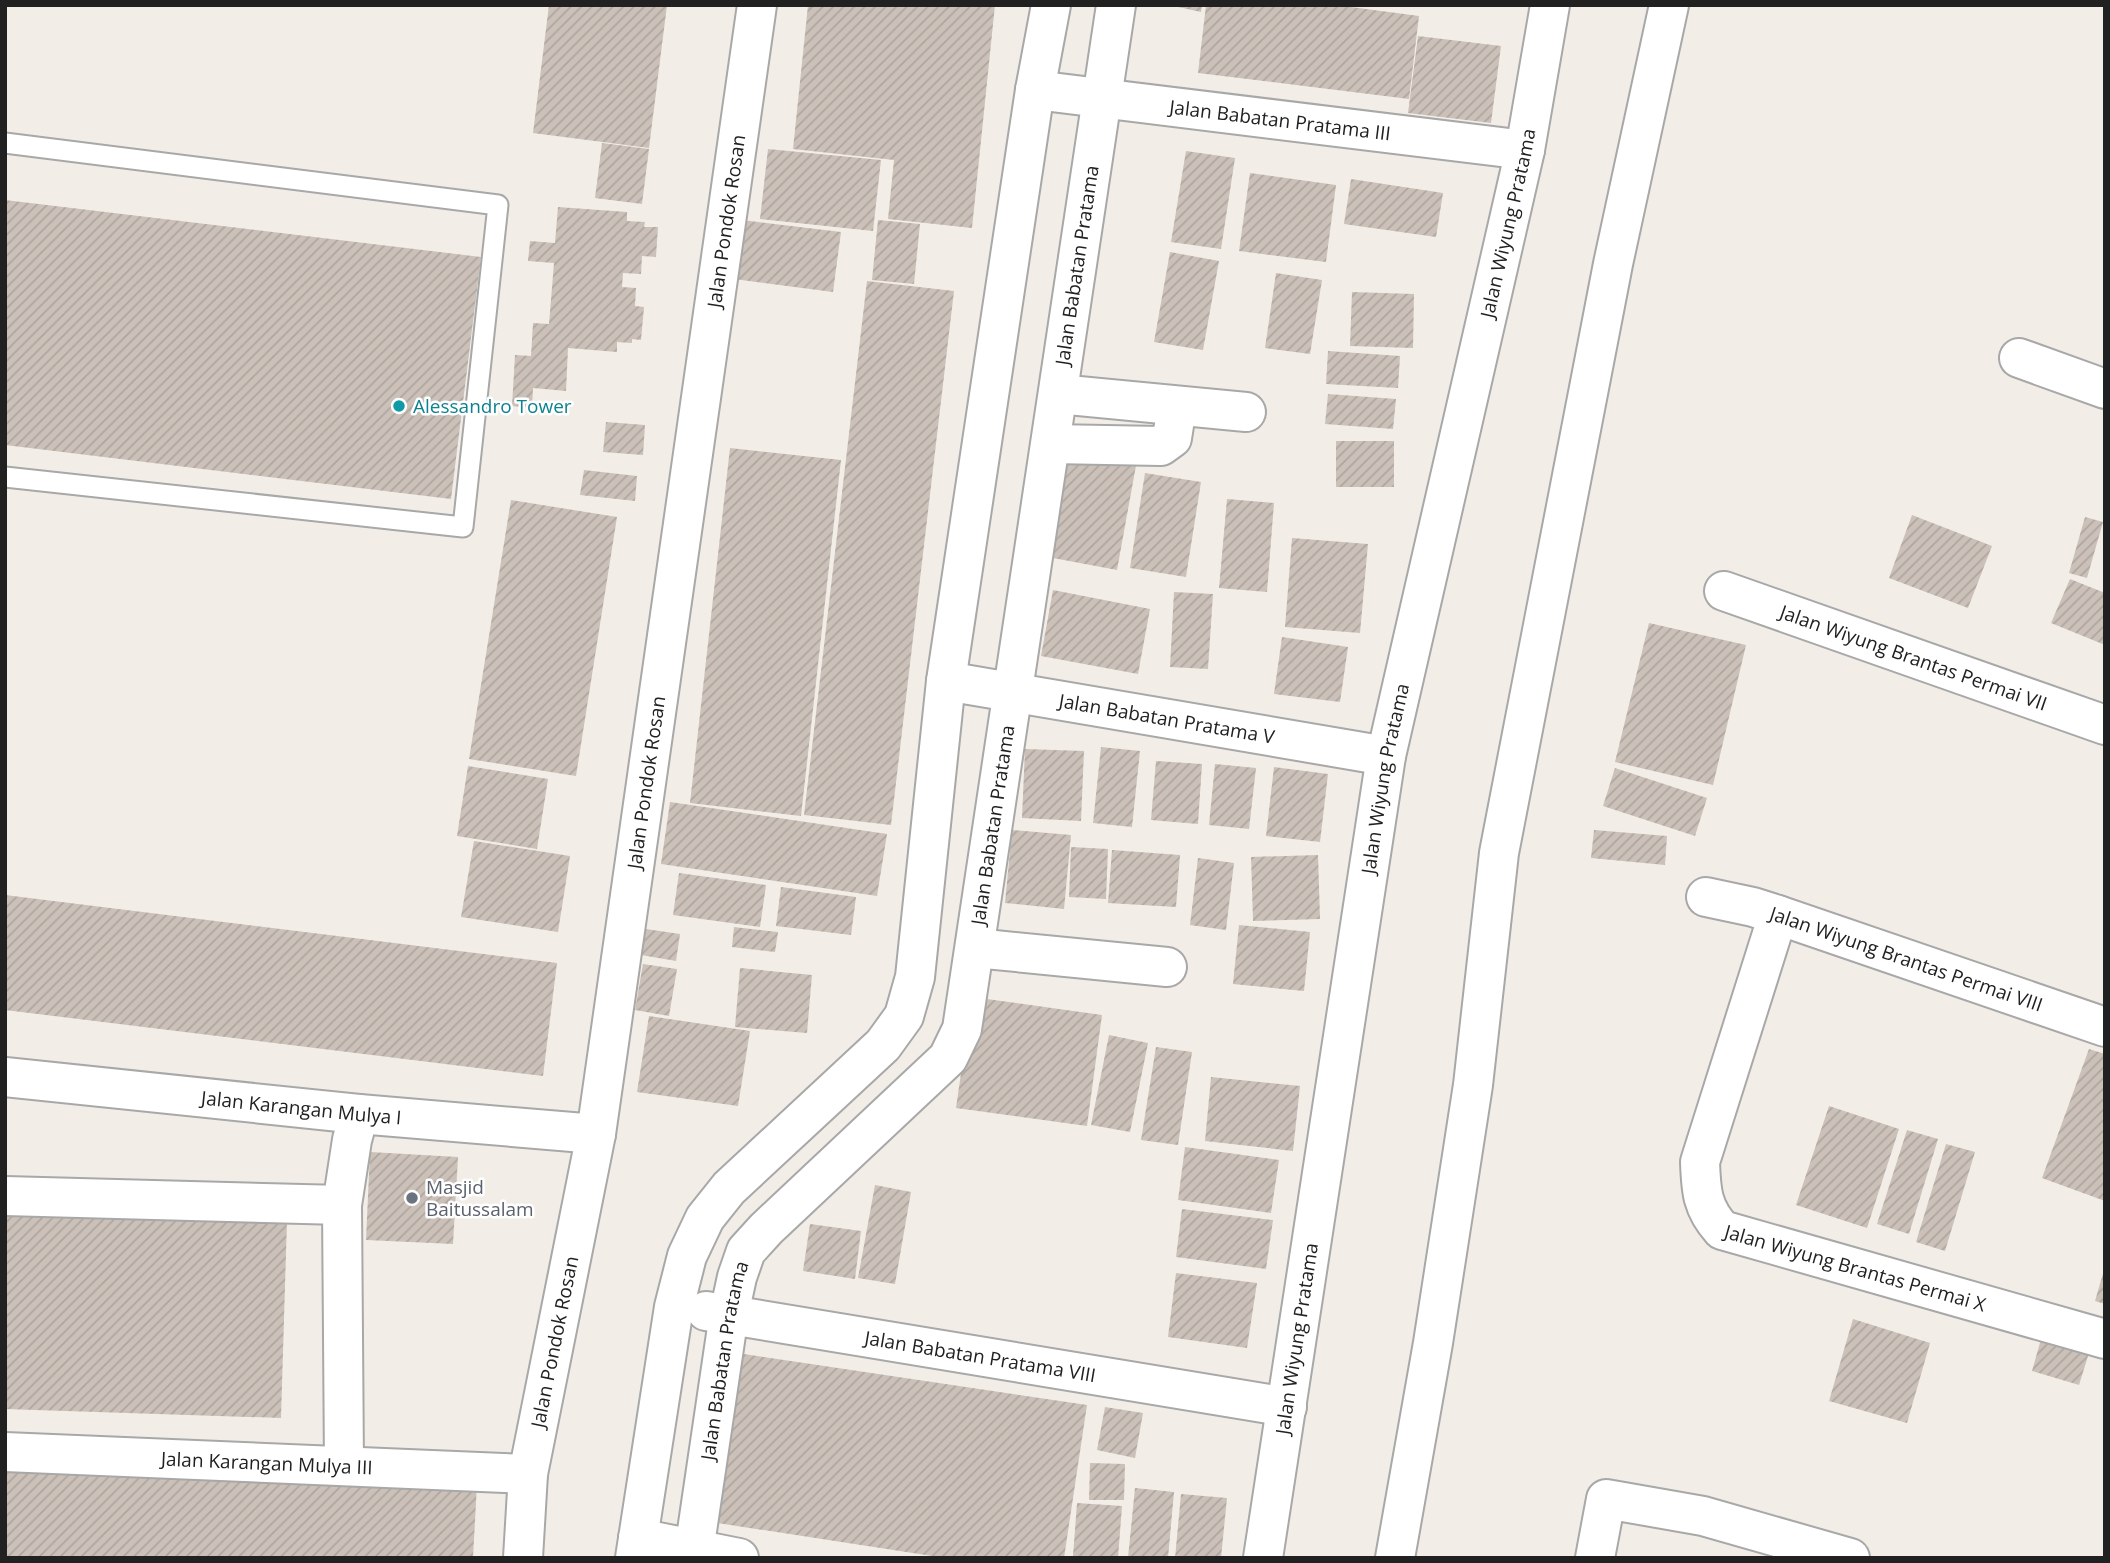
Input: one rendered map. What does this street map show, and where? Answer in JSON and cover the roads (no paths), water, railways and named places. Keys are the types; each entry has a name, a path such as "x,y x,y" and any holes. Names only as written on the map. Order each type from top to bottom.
{"street":[{"name":"Jalan Pondok Rosan","path":"523,1558 528,1474 596,1134 757,5"},
{"path":"739,1558 636,1548 674,1307 687,1256 705,1217 729,1188 883,1045 904,1016 915,977 946,681 1035,90 1051,5"},
{"name":"Jalan Babatan Pratama","path":"694,1554 729,1314 746,1251 766,1229 938,1068 953,1051 962,1029 1116,5"},
{"name":"Jalan Wiyung Pratama","path":"1263,1558 1386,756 1525,150 1550,5"},
{"path":"1395,1558 1433,1343 1473,1085 1499,853 1613,264 1669,5"},
{"name":"Jalan Babatan Pratama III","path":"1035,90 1525,150"},
{"path":"2019,358 2105,389"},
{"path":"1058,394 1246,412"},
{"path":"1051,443 1161,446 1172,438 1177,406"},
{"name":"Jalan Wiyung Brantas Permai VII","path":"1724,591 2105,725"},
{"name":"Jalan Babatan Pratama V","path":"946,681 1386,756"},
{"name":"Jalan Wiyung Brantas Permai VIII","path":"1706,897 1778,915 2105,1027"},
{"name":"Jalan Wiyung Brantas Permai X","path":"1778,915 1700,1162 1704,1204 1712,1219 1723,1230 2105,1339"},
{"path":"975,948 1167,967"},
{"name":"Jalan Karangan Mulya I","path":"5,1077 359,1114 596,1134"},
{"path":"344,1466 342,1205 352,1140 359,1114"},
{"path":"5,1196 342,1205"},
{"name":"Jalan Babatan Pratama VIII","path":"674,1307 1287,1407"},
{"name":"Jalan Karangan Mulya III","path":"5,1452 528,1474"},
{"path":"1595,1558 1605,1499 1703,1516 1850,1558"}],"lane":[{"path":"5,143 498,205 463,527 5,477"}],"place":[{"name":"Alessandro Tower","path":"399,406"},
{"name":"Masjid Baitussalam","path":"412,1198"}]}
